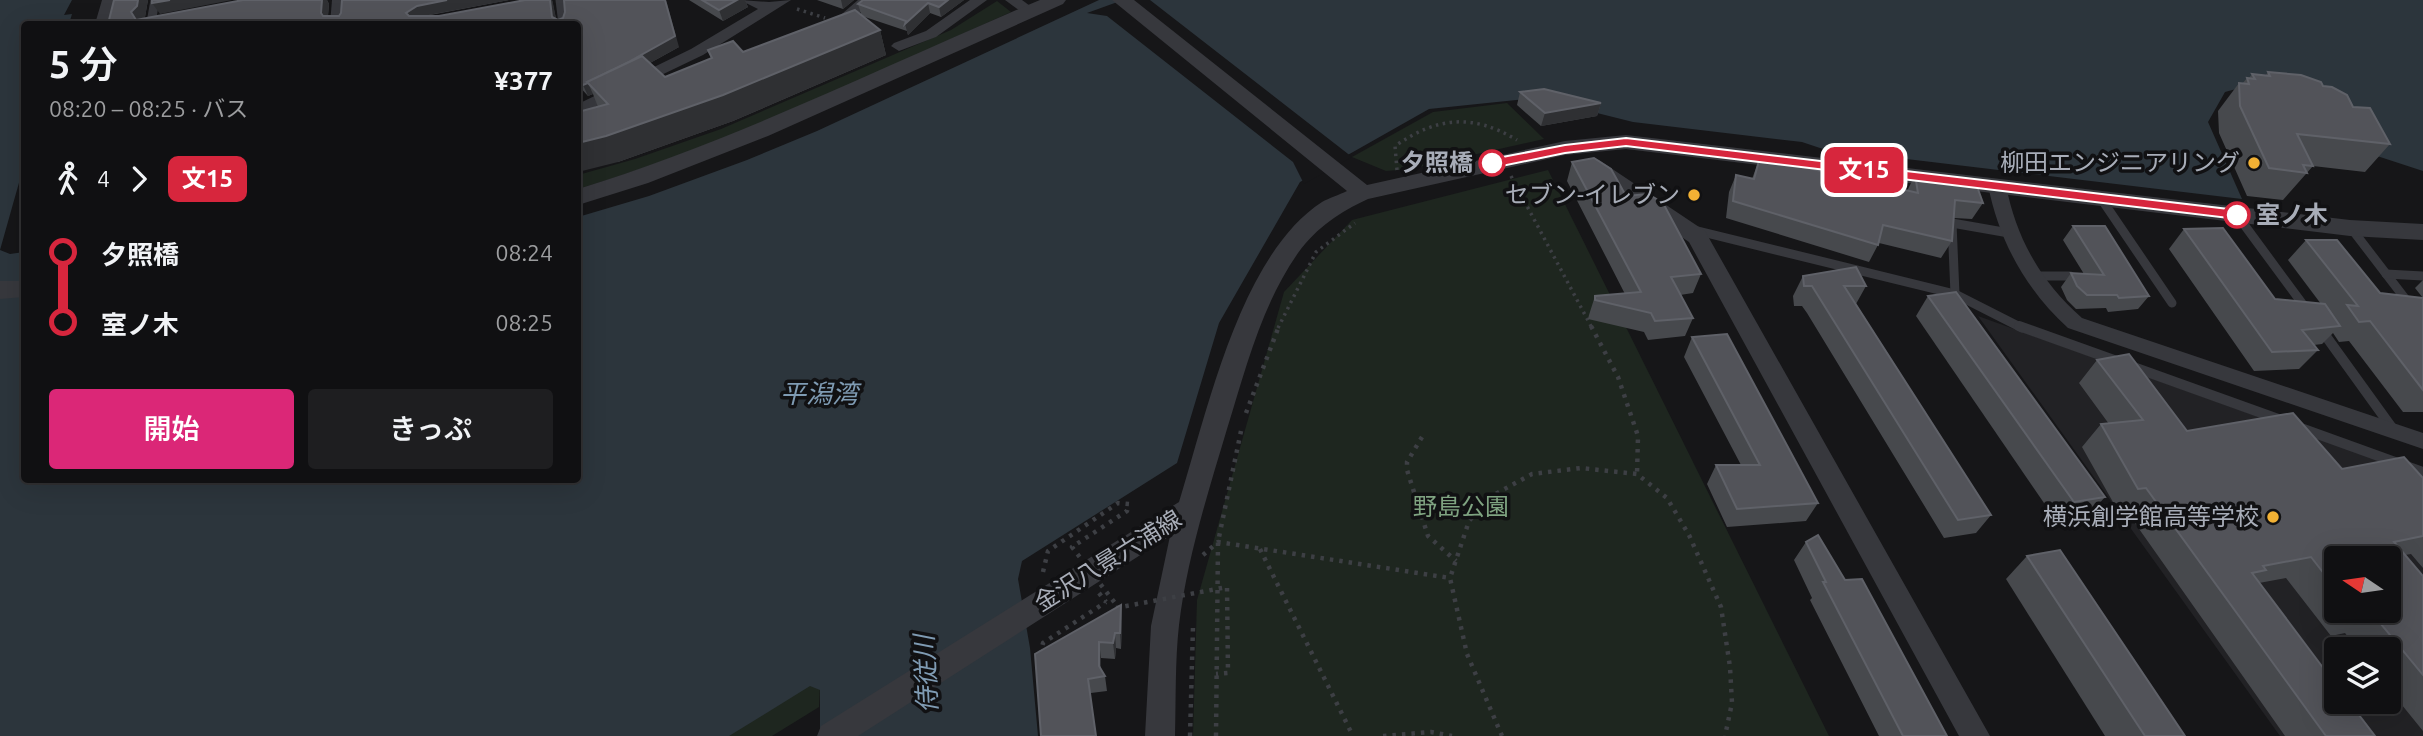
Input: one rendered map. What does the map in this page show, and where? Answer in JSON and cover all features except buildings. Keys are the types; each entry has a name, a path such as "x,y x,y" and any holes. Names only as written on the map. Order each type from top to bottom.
{"street":[{"path":"104,21 109,0"},
{"path":"338,21 339,0"},
{"path":"747,0 778,4"},
{"path":"840,23 867,0"},
{"path":"899,46 931,34 981,0"},
{"path":"581,196 647,176 748,138 1021,6 1056,0"},
{"path":"1127,3 1363,193"},
{"path":"581,109 696,52 778,4"},
{"path":"1160,736 1165,626 1172,583 1191,509 1246,329 1266,285 1310,224 1331,207 1363,193 1565,149 1626,142 2350,228 2423,232"},
{"path":"1565,149 1697,237 1975,736"},
{"path":"1997,185 2000,207 2009,233 2054,307 2075,323 2423,441"},
{"path":"0,290 21,289"},
{"name":"金沢八景六浦線","path":"832,736 1191,509"}],"lane":[{"path":"149,21 155,0"},
{"path":"560,0 563,21"},
{"path":"2100,197 2172,303"},
{"path":"2237,215 2396,432"},
{"path":"1955,294 1952,223 2009,233"},
{"path":"1686,228 1955,294 2025,329 2423,471"},
{"path":"2350,228 2423,322"},
{"path":"2386,274 2423,276"},
{"path":"2035,276 2070,276"}],"path":[{"path":"1397,170 1395,146 1424,127 1459,121 1501,129 1522,144"},
{"path":"1511,176 1618,377 1638,436 1637,474"},
{"path":"1216,736 1220,593 1218,542 1242,425 1280,322 1316,252 1355,223"},
{"path":"1422,437 1407,462 1407,470 1428,536 1456,561"},
{"path":"1502,736 1467,653 1450,578 1469,521 1490,497 1532,474 1581,468 1637,474 1667,498 1689,535 1721,607 1730,667 1732,703 1725,736"},
{"path":"1043,572 1048,551 1118,503 1129,504 1127,511 1072,547 1118,607"},
{"path":"1201,568 1204,554 1218,542 1450,578"},
{"path":"1259,548 1353,736"},
{"path":"1195,607 1199,581"},
{"path":"1108,613 1118,607 1227,587 1228,673 1216,674"},
{"path":"1047,653 1041,651 1043,643 1106,602"},
{"path":"1190,736 1193,621"},
{"path":"1382,736 1431,732 1452,736"}],"shaded area":[{"name":"横浜創学館高等学校","path":"1978,316 2423,476 2423,736 2280,736"}],"green space":[{"path":"997,1 1011,12 743,130 581,188 581,174 635,159 721,129 951,30"},
{"path":"1507,103 1544,139 1410,169 1386,171 1352,157 1433,112"},
{"name":"野島公園","path":"1548,170 1829,736 1193,736 1197,600 1284,292 1352,220"},
{"path":"807,680 820,684 819,707 772,736 715,736"}],"water":[{"path":"0,0 72,0 64,15 72,14 70,21 21,21 21,176 0,250"},
{"name":"平潟湾","path":"1099,0 2423,0 2423,171 2374,155 2236,89 2225,92 2208,122 2242,199 1823,149 1802,142 1633,122 1537,98 1429,109 1300,182 1219,323 1177,463 1022,561 1018,579 1030,648 1038,736 820,736 820,690 810,686 729,736 0,736 0,250 10,254 21,252 21,483 581,483 581,216 649,196 817,131"}],"pier":[{"name":"夕照橋","path":"1123,0 1150,0 1352,157 1304,184 1293,162 1107,16 1087,13"}],"bus line":[{"name":"文15","path":"1492,163 1601,143 1626,142 2237,215"}],"place":[{"name":"夕照橋","path":"1492,163"},
{"name":"柳田エンジニアリング","path":"2254,163"},
{"name":"セブン-イレブン","path":"1694,195"},
{"name":"室ノ木","path":"2237,215"},
{"name":"横浜創学館高等学校","path":"2273,517"}],"water label":[{"name":"侍従川","path":"926,674"}]}
